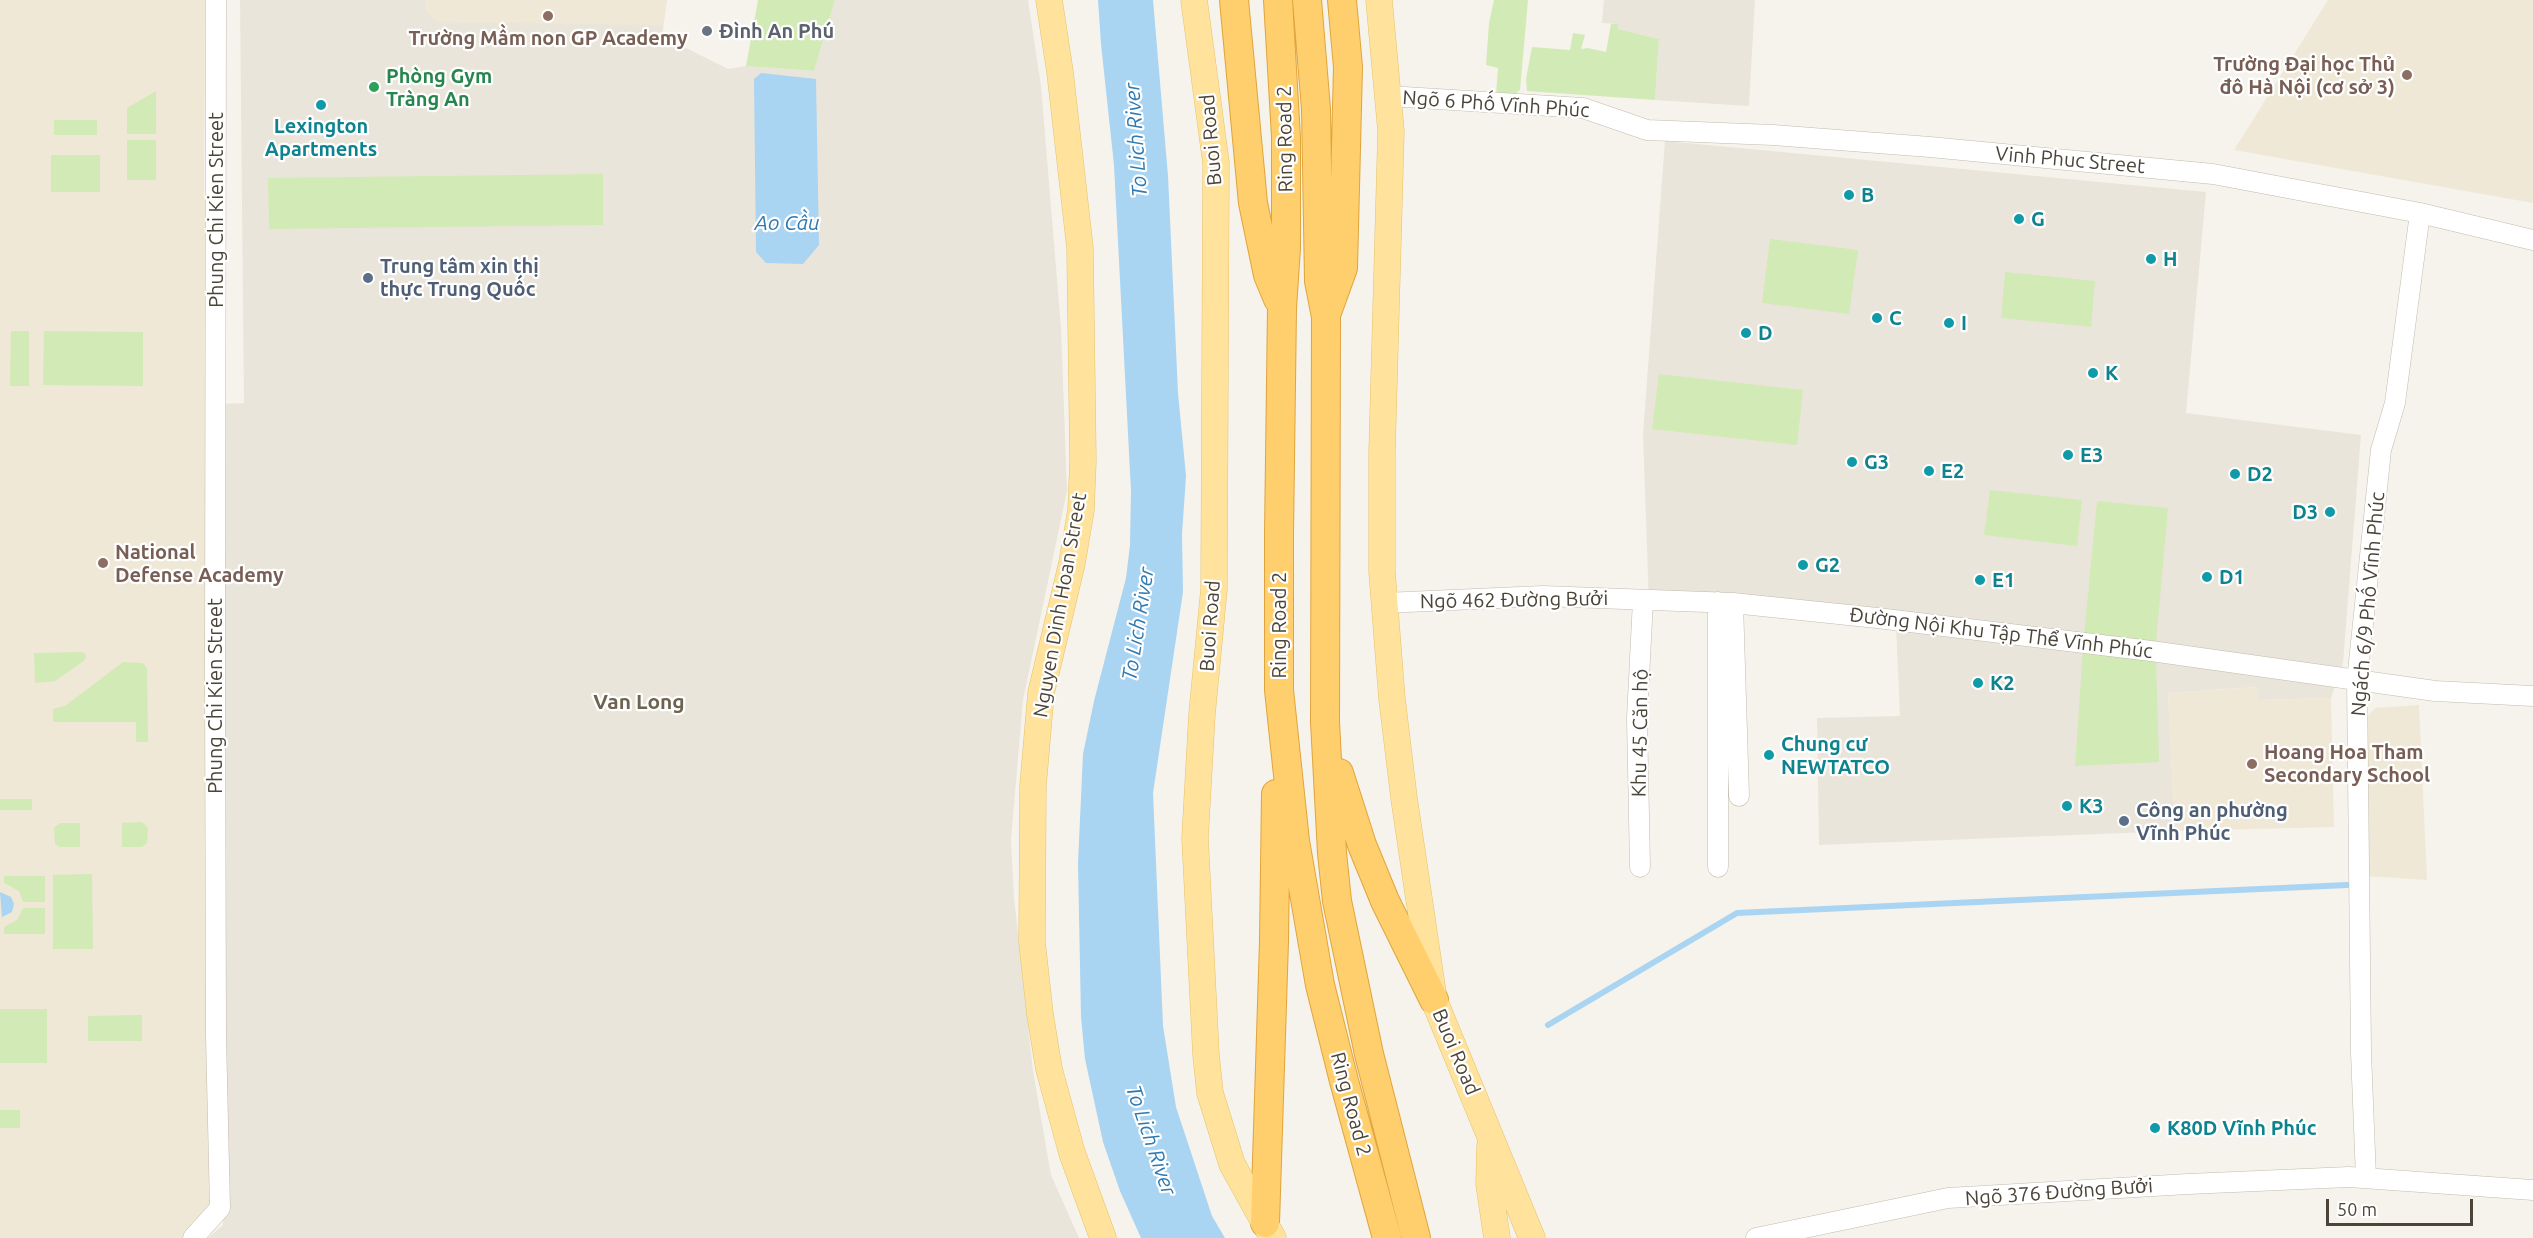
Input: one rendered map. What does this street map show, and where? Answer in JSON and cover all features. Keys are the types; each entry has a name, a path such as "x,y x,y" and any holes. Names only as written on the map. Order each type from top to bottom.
{"highway":[{"path":"1234,0 1253,203 1268,275 1282,308"},
{"name":"Ring Road 2","path":"1278,0 1286,137 1286,248 1282,308 1279,690 1295,841 1320,985 1387,1238"},
{"name":"Ring Road 2","path":"1307,0 1316,109 1319,281 1326,317 1325,722 1337,901 1369,1054 1416,1238"},
{"path":"1326,317 1343,268 1348,67 1342,0"},
{"path":"1269,1231 1279,690"},
{"path":"1325,722 1362,845 1386,901 1434,1000"}],"main road":[{"name":"Nguyen Dinh Hoan Street","path":"1049,0 1060,72 1080,248 1083,461 1081,510 1072,563 1041,693 1033,786 1032,942 1049,1069 1072,1153 1103,1238"},
{"name":"Buoi Road","path":"1194,0 1216,163 1214,589 1197,785 1195,838 1198,921 1210,1092 1232,1164 1269,1231"},
{"name":"Buoi Road","path":"1379,0 1391,131 1382,452 1384,603 1392,699 1404,798 1434,1000 1532,1238"},
{"name":"Buoi Road","path":"1490,1134 1489,1184 1497,1238"}],"street":[{"name":"Phung Chi Kien Street","path":"193,1238 220,1208 216,1036 216,0"},
{"name":"Ngõ 6 Phố Vĩnh Phúc","path":"1388,96 1583,108 1605,114"},
{"name":"Vinh Phuc Street","path":"1605,114 1619,122 1647,130 1773,135 2194,171 2420,213 2533,240"},
{"name":"Ngách 6/9 Phố Vĩnh Phúc","path":"2366,1178 2361,1052 2357,681 2380,450 2395,403 2420,213"},
{"name":"Ngõ 462 Đường Bưởi","path":"1384,603 1543,596 1643,600"},
{"name":"Đường Nội Khu Tập Thể Vĩnh Phúc","path":"1643,600 1726,603 1878,618 2151,651 2435,691 2533,696"},
{"name":"Khu 45 Căn hộ","path":"1640,867 1637,718 1643,600"},
{"path":"1726,603 1739,796"},
{"path":"1718,867 1726,603"},
{"name":"Ngõ 376 Đường Bưởi","path":"1756,1238 1948,1198 2266,1180 2366,1178 2533,1190"}],"shaded area":[{"name":"National Defense Academy","path":"0,0 205,0 204,198 207,207 214,1196 200,1221 184,1234 184,1238 0,1238"},
{"path":"240,0 667,0 662,36 728,69 746,66 814,71 835,0 1028,0 1041,86 1061,327 1067,491 1023,700 1011,840 1014,897 1033,1071 1051,1175 1079,1238 208,1238 223,1225 221,404 244,403"},
{"name":"Trường Mầm non GP Academy","path":"425,0 667,0 663,25 437,22 425,9"},
{"path":"1604,0 1755,0 1749,106 1655,100 1659,39 1618,29 1618,24 1602,23"},
{"name":"Trường Đại học Thủ đô Hà Nội (cơ sở 3)","path":"2328,0 2533,0 2533,203 2234,150"},
{"path":"1665,141 2206,192 2186,413 2361,435 2343,663 2331,698 2258,700 2257,687 2168,693 2175,831 1819,845 1817,718 1900,716 1896,626 1649,605 1643,434"},
{"name":"Hoang Hoa Tham Secondary School","path":"2258,687 2258,700 2331,698 2334,827 2175,831 2168,693"},
{"name":"Hoang Hoa Tham Secondary School","path":"2419,705 2427,880 2367,876 2367,717 2375,708"}],"green space":[{"path":"758,0 835,0 814,71 746,66"},
{"path":"1494,0 1528,0 1520,90 1514,95 1496,95 1498,68 1486,65 1489,23"},
{"path":"1611,24 1618,24 1618,29 1659,39 1655,100 1527,91 1526,79 1532,47 1570,50 1573,33 1585,35 1581,49 1588,48 1606,52"},
{"path":"156,91 156,134 127,134 127,108"},
{"path":"54,120 97,120 97,135 54,135"},
{"path":"127,140 156,140 156,180 127,180"},
{"path":"51,155 100,155 100,192 51,192"},
{"path":"603,174 603,225 269,229 268,178"},
{"path":"1770,239 1858,250 1849,314 1762,303"},
{"path":"2005,272 2095,281 2091,327 2001,318"},
{"path":"11,331 29,331 29,386 10,386"},
{"path":"44,331 143,332 143,386 43,385"},
{"path":"1659,374 1803,390 1797,445 1652,429"},
{"path":"1990,490 2082,500 2077,546 1984,535"},
{"path":"2097,501 2168,508 2156,643 2084,636"},
{"path":"2083,649 2156,658 2159,762 2075,766"},
{"path":"82,652 86,655 85,660 55,681 35,683 34,653"},
{"path":"123,662 142,663 147,668 148,742 136,742 136,722 53,722 53,709 65,706"},
{"path":"0,799 32,799 32,810 0,810"},
{"path":"142,822 148,828 147,843 142,847 122,847 122,823"},
{"path":"60,823 80,823 80,847 60,847 55,844 54,828"},
{"path":"92,874 93,949 53,949 53,875"},
{"path":"4,876 45,876 45,902 23,902 19,891 4,883"},
{"path":"23,908 45,908 45,934 4,934 4,927 17,920"},
{"path":"0,1009 47,1009 47,1063 0,1063"},
{"path":"142,1015 142,1041 88,1041 88,1016"},
{"path":"0,1110 20,1110 20,1128 0,1128"}],"water":[{"name":"To Lich River","path":"1098,0 1153,0 1168,176 1178,393 1186,476 1182,534 1183,592 1153,793 1163,1026 1176,1107 1212,1216 1225,1238 1141,1238 1120,1191 1103,1142 1085,1059 1081,1017 1078,863 1083,754 1094,701 1126,578 1130,545 1131,491 1114,165"},
{"name":"Ao Cầu","path":"761,73 816,79 819,245 803,264 766,263 756,252 754,79"},
{"path":"0,892 11,897 14,904 12,912 2,917"}],"waterway":[{"path":"1548,1025 1737,913 2347,885"}],"place":[{"name":"Trường Mầm non GP Academy","path":"548,16"},
{"name":"Đình An Phú","path":"707,31"},
{"name":"Trường Đại học Thủ đô Hà Nội (cơ sở 3)","path":"2407,75"},
{"name":"Phòng Gym Tràng An","path":"374,87"},
{"name":"Lexington Apartments","path":"321,105"},
{"name":"B","path":"1849,195"},
{"name":"G","path":"2019,219"},
{"name":"H","path":"2151,259"},
{"name":"Trung tâm xin thị thực Trung Quốc","path":"368,278"},
{"name":"C","path":"1877,318"},
{"name":"I","path":"1949,323"},
{"name":"D","path":"1746,333"},
{"name":"K","path":"2093,373"},
{"name":"E3","path":"2068,455"},
{"name":"G3","path":"1852,462"},
{"name":"E2","path":"1929,471"},
{"name":"D2","path":"2235,474"},
{"name":"D3","path":"2330,512"},
{"name":"National Defense Academy","path":"103,563"},
{"name":"G2","path":"1803,565"},
{"name":"D1","path":"2207,577"},
{"name":"E1","path":"1980,580"},
{"name":"K2","path":"1978,683"},
{"name":"Chung cư NEWTATCO","path":"1769,755"},
{"name":"Hoang Hoa Tham Secondary School","path":"2252,764"},
{"name":"K3","path":"2067,806"},
{"name":"Công an phường Vĩnh Phúc","path":"2124,821"},
{"name":"K80D Vĩnh Phúc","path":"2155,1128"}],"district":[{"name":"Van Long","path":"639,702"}]}
